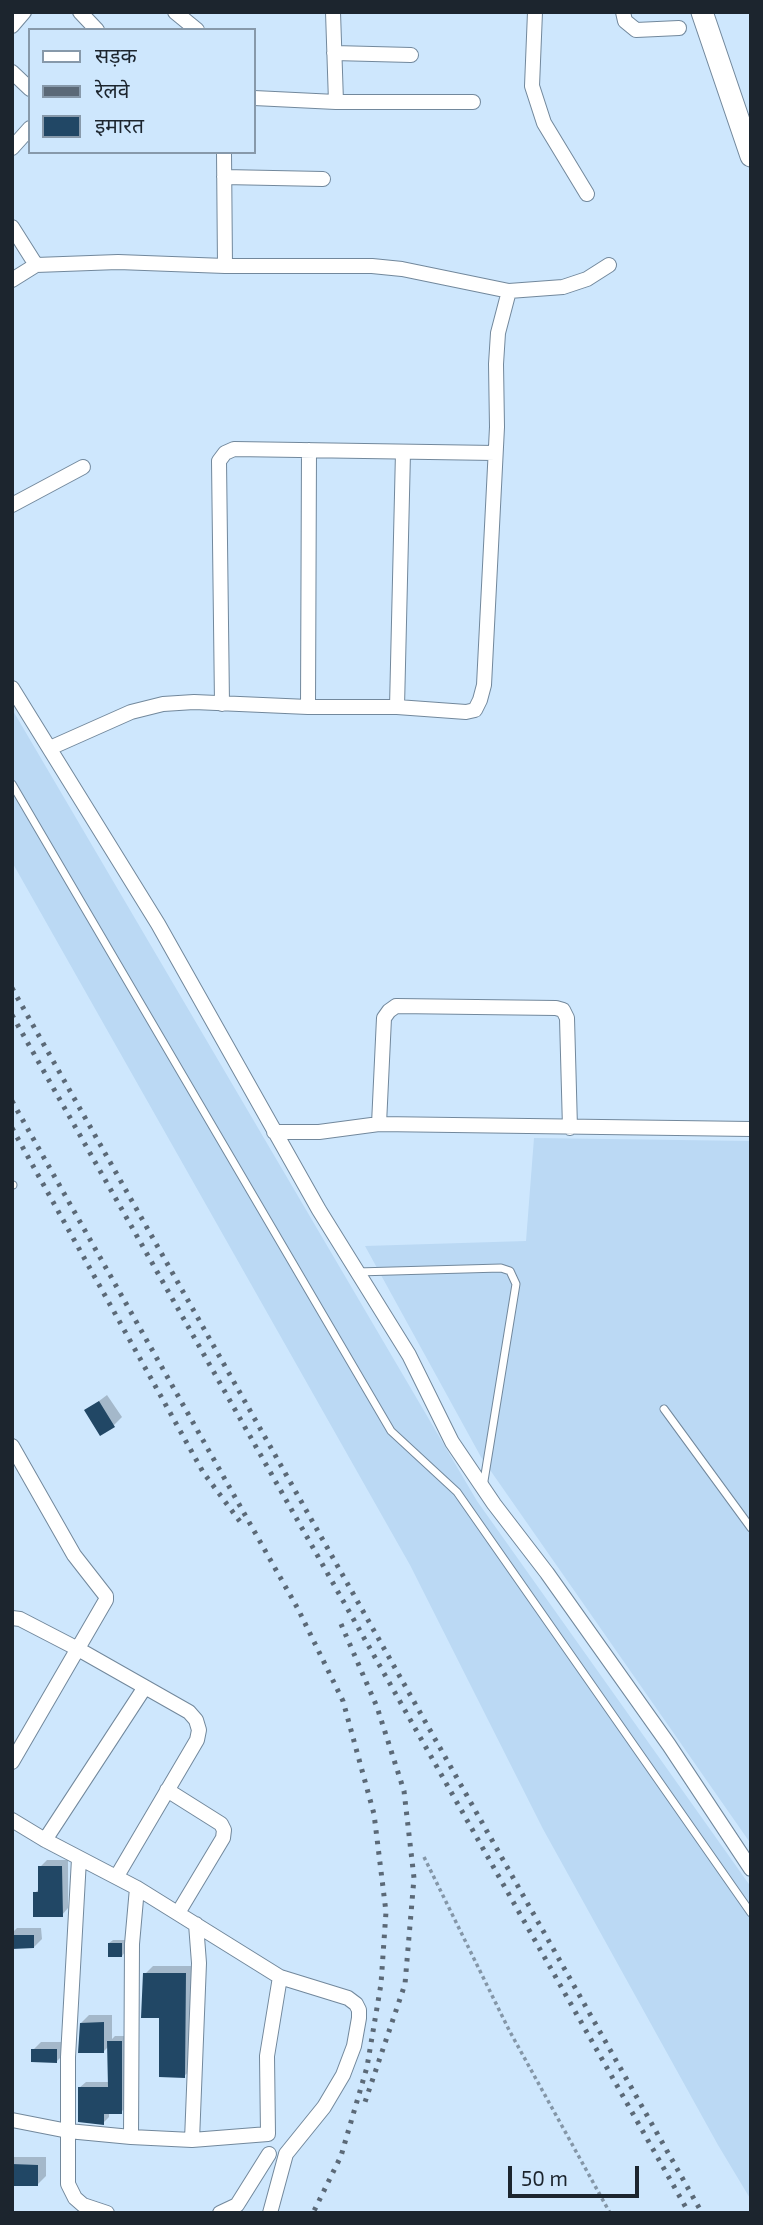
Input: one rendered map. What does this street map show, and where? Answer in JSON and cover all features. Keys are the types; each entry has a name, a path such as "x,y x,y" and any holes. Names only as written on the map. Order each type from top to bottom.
{"street":[{"path":"12,26 24,12"},
{"path":"80,12 95,28"},
{"path":"332,12 336,102"},
{"path":"535,12 532,86 544,123 587,194"},
{"path":"623,12 625,21 636,30 679,28"},
{"path":"702,12 751,156"},
{"path":"178,13 195,28"},
{"path":"334,53 411,55"},
{"path":"12,72 28,87"},
{"path":"256,98 336,102 473,102"},
{"path":"12,148 28,130"},
{"path":"224,154 225,266"},
{"path":"224,177 323,179"},
{"path":"12,227 36,265"},
{"path":"12,280 36,265 118,262 225,266 372,266 402,268 509,290 563,287 587,279 609,265"},
{"path":"50,748 131,712 163,704 194,702 308,707 397,707 466,712 475,710 484,685 498,333 509,290"},
{"path":"222,704 219,461 225,453 234,449 495,453"},
{"path":"308,707 309,450"},
{"path":"397,707 403,452"},
{"path":"12,505 83,467"},
{"path":"12,688 158,924 274,1132 356,1272 409,1355 452,1442 669,1745 751,1869"},
{"path":"379,1124 384,1018 396,1006 556,1008 563,1010 567,1017 570,1128"},
{"path":"274,1132 319,1132 379,1124 751,1129"},
{"path":"12,1446 74,1555 106,1596 12,1762"},
{"path":"12,1618 20,1619 78,1649 189,1712 196,1720 199,1730 197,1740 117,1876"},
{"path":"44,1840 145,1687"},
{"path":"167,1790 221,1824 225,1830 223,1838 178,1913"},
{"path":"12,1820 79,1859 117,1876 281,1977 348,1998 356,2004 359,2018 354,2046 344,2075 324,2107 286,2154 270,2213"},
{"path":"79,1859 68,2057 68,2184 83,2205 99,2212"},
{"path":"131,2137 132,1944 137,1888"},
{"path":"192,2140 199,1975 196,1924"},
{"path":"281,1977 267,2056 269,2154 281,2173"},
{"path":"12,2120 68,2131 131,2137 192,2140 268,2134"},
{"path":"220,2213 237,2205 269,2154"}],"lane":[{"path":"12,784 391,1431 457,1492 751,1913"},
{"path":"356,1272 501,1268 510,1271 516,1284 482,1487"},
{"path":"664,1409 751,1528"}],"path":[{"path":"424,1857 509,2030 610,2213"}],"shaded area":[{"path":"12,709 477,1501 751,1887 751,2200 543,1829 410,1565 12,862"},
{"path":"534,1138 751,1141 751,1844 481,1457 365,1246 526,1241"}],"building":[{"path":"99,1401 115,1427 100,1436 84,1410"},
{"path":"38,1866 62,1866 63,1917 33,1917 33,1892 38,1892"},
{"path":"12,1935 34,1935 34,1948 12,1949"},
{"path":"108,1943 122,1943 122,1957 108,1957"},
{"path":"143,1973 186,1973 185,2078 159,2077 159,2018 141,2018"},
{"path":"104,2022 104,2053 78,2053 80,2023"},
{"path":"107,2041 122,2041 122,2114 104,2114 104,2125 78,2122 78,2087 108,2087"},
{"path":"31,2049 57,2049 57,2063 31,2062"},
{"path":"12,2164 38,2165 38,2186 12,2186"}],"railway":[{"path":"12,988 702,2213"},
{"path":"12,1015 689,2213"},
{"path":"12,1101 298,1609 343,1701 374,1814 386,1912 381,1984 367,2067 341,2156 313,2213"},
{"path":"12,1128 203,1472 241,1523"},
{"path":"341,1624 377,1707 404,1791 414,1878 405,1984 365,2102"}]}
